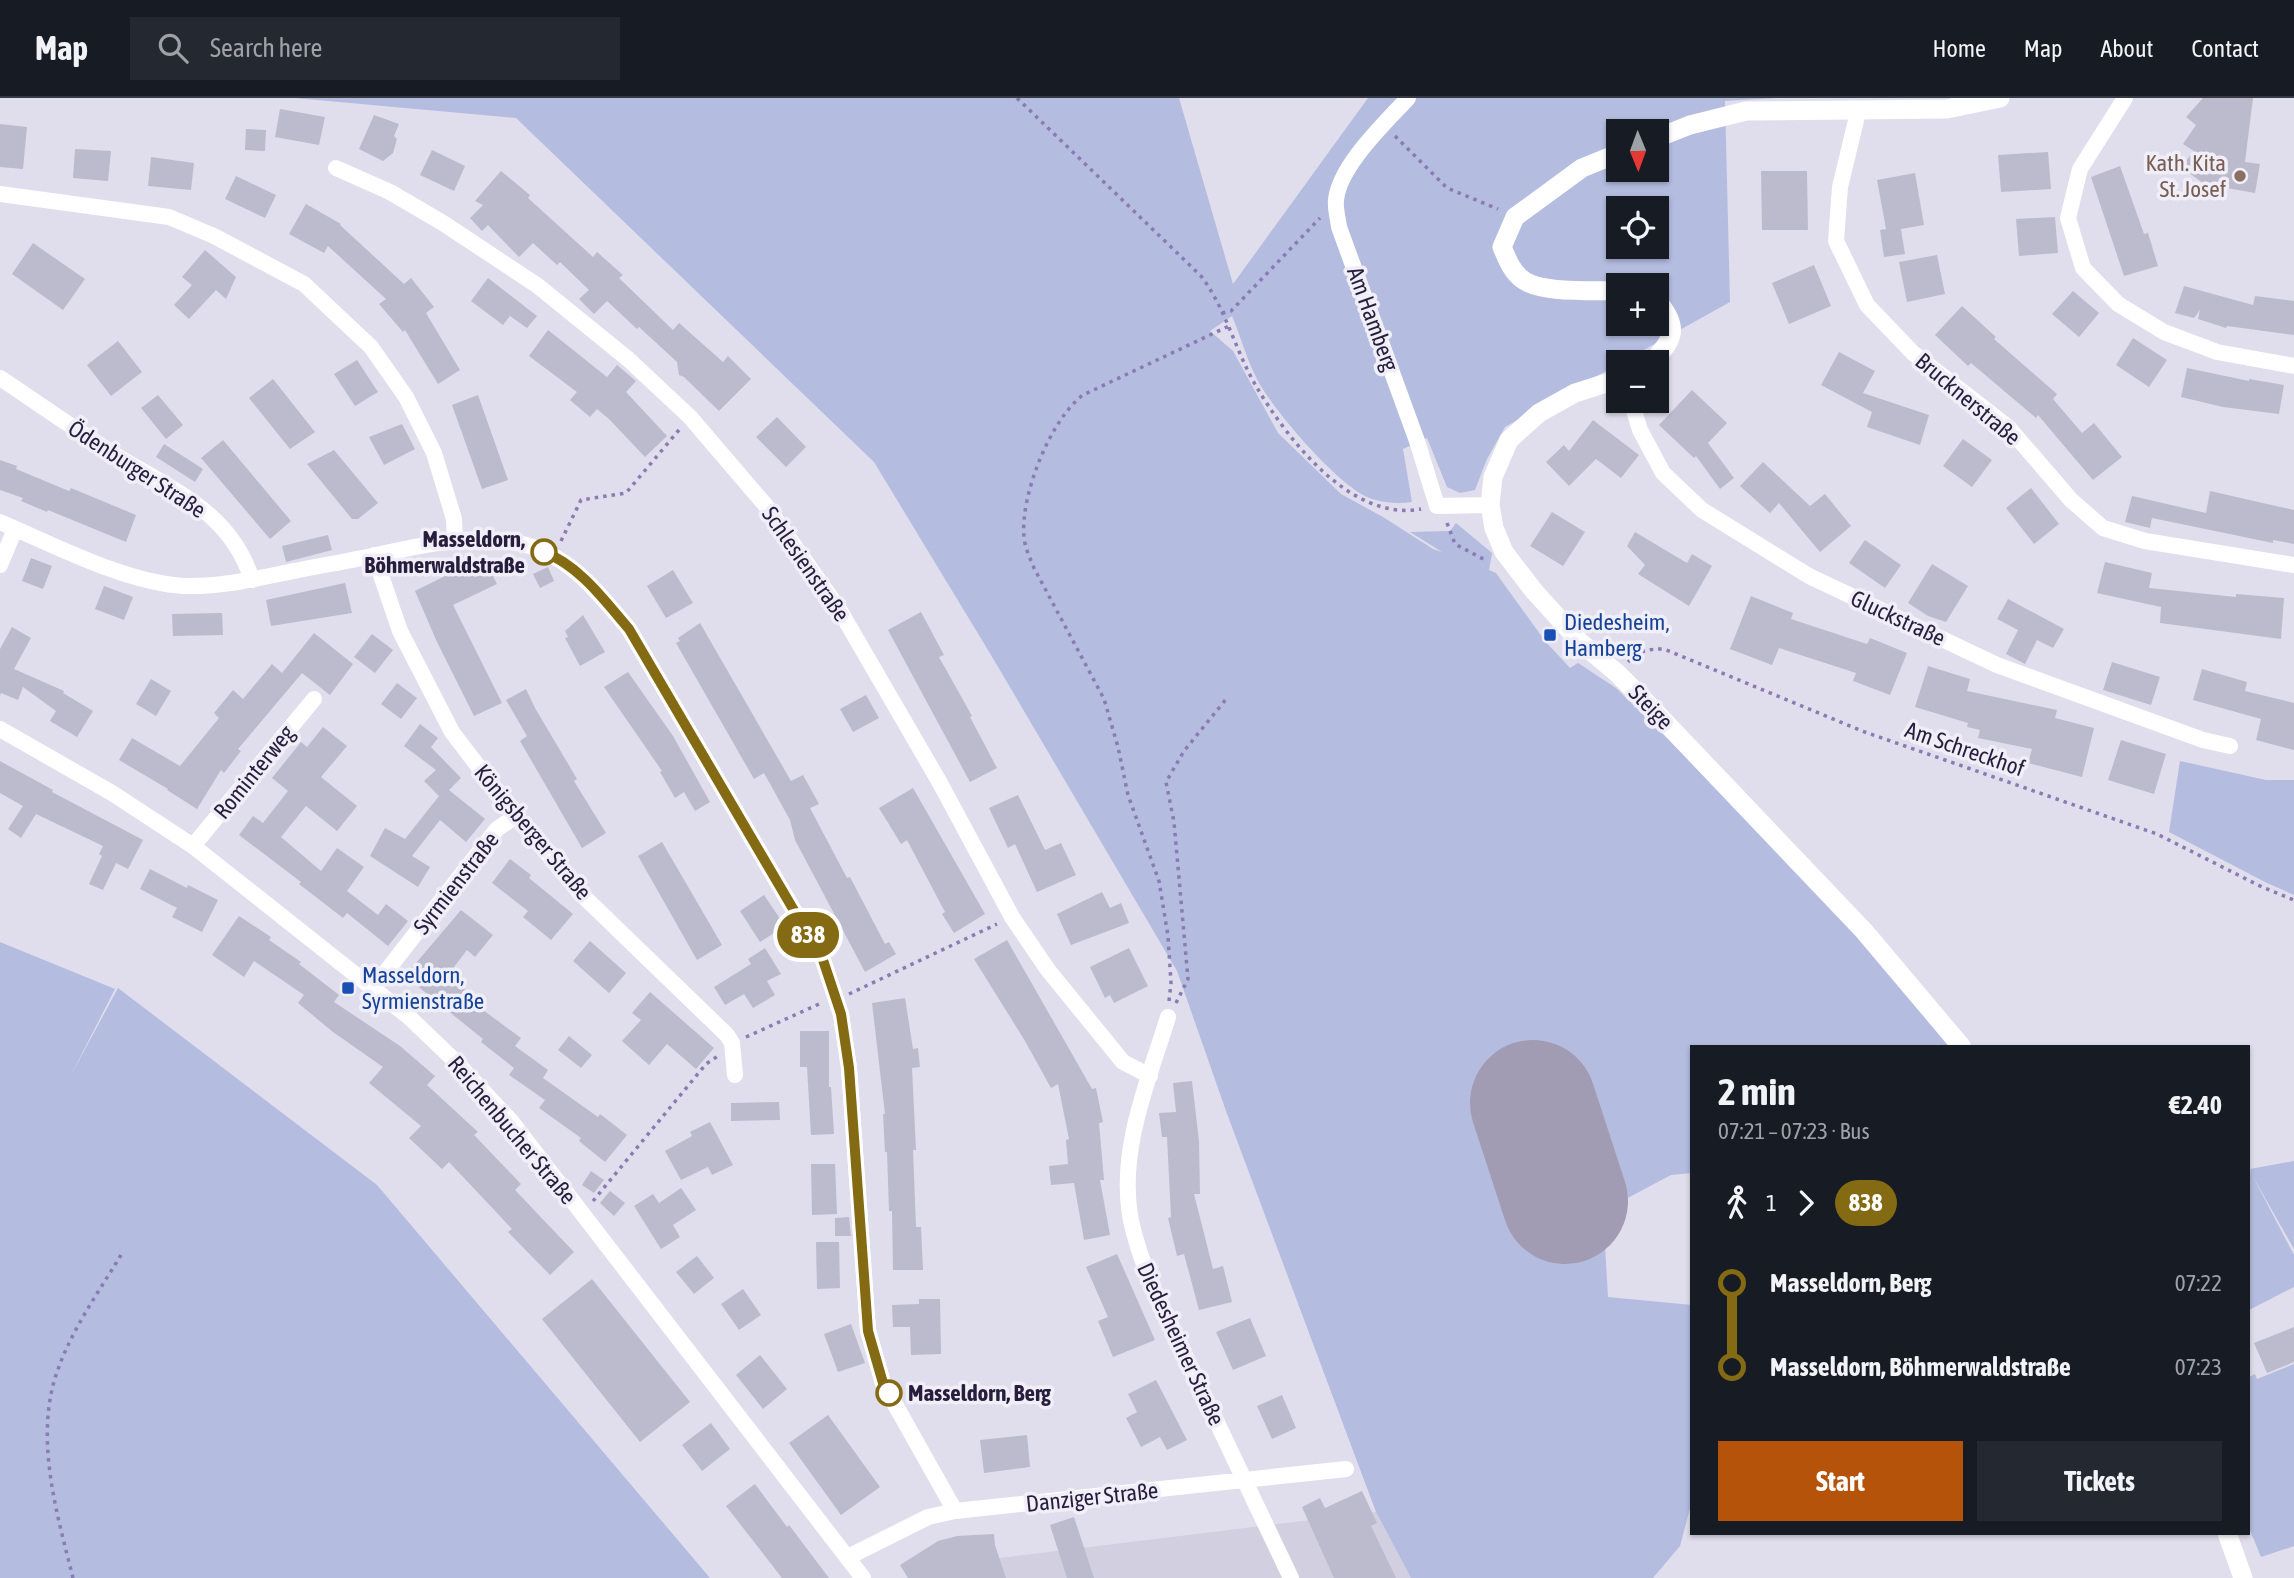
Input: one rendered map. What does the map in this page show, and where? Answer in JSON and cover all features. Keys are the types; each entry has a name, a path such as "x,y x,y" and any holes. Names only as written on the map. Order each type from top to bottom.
{"street":[{"name":"Am Hamberg","path":"1408,98 1383,124 1347,171 1336,198 1336,210 1339,227 1417,440 1437,506"},
{"path":"1670,133 1746,111 1947,109 2000,98"},
{"path":"2125,98 2080,169 2068,218 2083,268 2118,304 2164,332 2217,352 2294,366"},
{"name":"Brucknerstraße","path":"1858,111 1840,187 1836,241 1867,305 1913,353 2008,427 2071,500 2103,528 2145,541 2294,565"},
{"path":"1606,158 1582,168 1515,217 1502,247 1511,267 1523,280 1541,288 1606,290"},
{"name":"Schlesienstraße","path":"336,168 390,192 443,223 538,286 628,359 690,417 766,507 839,609 940,783 1012,917 1048,970 1123,1062 1150,1076"},
{"path":"0,194 169,217 214,236 304,284 371,347 405,397 434,453 454,519 455,540"},
{"path":"1663,350 1673,336 1669,315"},
{"name":"Ödenburger Straße","path":"0,378 118,457 181,492 211,516 235,542 252,580"},
{"name":"Steige","path":"1606,383 1575,393 1539,413 1509,440 1493,477 1490,505 1494,528 1504,552 1534,591 1580,642 1646,702 1864,931 1960,1045"},
{"name":"Gluckstraße","path":"1635,413 1640,430 1663,473 1702,510 1809,576 1997,665 2203,740 2230,746"},
{"path":"1437,506 1490,505"},
{"path":"0,565 7,525 145,580 182,586 215,586 252,580 415,545 455,540 526,545 553,556 589,583 629,629 823,960 849,1068 868,1331 883,1383 955,1511"},
{"name":"Königsberger Straße","path":"374,555 400,631 452,732 516,816 580,893 727,1035 732,1043 735,1075"},
{"name":"Rominterweg","path":"193,846 314,699"},
{"name":"Reichenbucher Straße","path":"0,729 112,793 193,846 374,987 418,1026 511,1121 863,1578"},
{"name":"Syrmienstraße","path":"374,987 498,829 516,816"},
{"name":"Diedesheimer Straße","path":"1168,1017 1133,1136 1130,1158 1130,1213 1152,1286 1291,1578"},
{"name":"Danziger Straße","path":"848,1557 928,1517 955,1511 1346,1469"},
{"path":"2228,1535 2243,1578"}],"path":[{"path":"1017,98 1201,276 1211,289 1230,326 1254,384 1279,421 1307,454 1348,493 1377,507 1411,511 1437,506"},
{"path":"1383,124 1447,188 1515,217"},
{"path":"1222,313 1231,310 1326,212 1336,210"},
{"path":"1168,1017 1171,983 1159,881 1128,795 1104,699 1034,568 1024,538 1026,503 1040,464 1061,418 1071,404 1083,395 1230,326"},
{"path":"560,543 581,500 626,493 676,434"},
{"name":"Am Schreckhof","path":"1626,664 1636,654 1649,649 1664,649 1862,731 2157,834 2262,887 2294,900"},
{"path":"1168,1017 1188,979 1174,822 1166,782 1184,751 1227,698"},
{"path":"742,1039 1012,917"},
{"path":"581,1211 588,1207 706,1064 717,1056"},
{"path":"74,1578 54,1494 48,1449 49,1413 56,1374 72,1338 121,1255"}],"shaded area":[{"path":"295,98 1179,98 1233,284 1368,98 1777,98 1725,101 1730,302 1669,336 1669,273 1606,273 1606,336 1669,336 1644,350 1606,350 1606,371 1505,427 1487,459 1475,490 1460,493 1447,487 1427,438 1403,449 1412,502 1388,502 1365,496 1322,461 1266,394 1254,373 1232,316 1210,331 1233,351 1278,433 1341,494 1433,549 1442,552 1410,532 1450,531 1456,523 1492,553 1489,570 1496,573 1545,641 1570,668 1578,663 1616,688 1864,931 1960,1045 1690,1045 1690,1173 1671,1175 1603,1211 1608,1297 1690,1305 1690,1508 1680,1546 1653,1578 1411,1578 1376,1512 1226,1111 1177,971 874,462 516,118"},
{"path":"2180,761 2266,780 2294,780 2294,895 2169,832"},
{"path":"0,942 115,989 70,1077 118,988 377,1185 710,1578 0,1578"},
{"path":"2294,1161 2294,1249 2252,1175 2294,1255 2294,1287 2250,1309 2251,1171 2250,1169"},
{"path":"2294,1364 2294,1546 2261,1557 2250,1530 2250,1376 2255,1374 2257,1379"},
{"path":"1376,1512 1411,1578 924,1578 983,1560"}],"building":[{"path":"2203,98 2253,98 2245,162 2260,164 2255,193 2221,187 2214,191 2181,167 2194,151 2183,144 2196,125 2186,117"},
{"path":"280,109 325,117 319,145 275,137"},
{"path":"374,115 399,124 394,136 397,139 393,153 383,161 359,149"},
{"path":"0,124 27,127 23,169 0,167"},
{"path":"246,129 266,130 265,151 245,150"},
{"path":"75,149 111,151 108,181 73,178"},
{"path":"432,150 465,166 454,191 420,175"},
{"path":"2048,152 2051,189 2001,192 1998,155"},
{"path":"151,157 194,163 191,190 148,186"},
{"path":"2120,166 2144,234 2148,233 2158,266 2124,276 2091,177"},
{"path":"501,171 530,195 528,198 593,257 597,252 623,275 619,278 673,330 679,323 723,362 728,356 751,379 719,411 679,375 677,362 607,301 594,314 579,299 589,290 560,262 557,265 533,243 519,257 488,225 482,231 470,218 483,205 475,201"},
{"path":"1761,171 1807,171 1808,230 1762,230"},
{"path":"1915,173 1924,225 1901,229 1905,254 1884,257 1880,230 1886,229 1877,180"},
{"path":"236,176 276,195 265,218 225,199"},
{"path":"306,204 341,224 404,284 411,278 434,307 426,313 460,370 438,384 405,330 403,332 379,304 386,299 328,246 324,253 289,234"},
{"path":"2055,217 2058,253 2019,256 2016,219"},
{"path":"33,243 85,279 63,310 12,274"},
{"path":"205,250 236,277 226,299 216,290 189,319 174,305 192,285 182,277"},
{"path":"1937,255 1945,294 1907,302 1899,262"},
{"path":"1814,265 1831,306 1789,324 1772,283"},
{"path":"488,278 537,316 527,328 510,316 503,325 471,301"},
{"path":"2184,286 2253,305 2255,296 2294,301 2294,335 2226,328 2198,319 2200,310 2194,318 2175,313"},
{"path":"2073,291 2099,313 2079,337 2052,314"},
{"path":"1962,306 1996,337 1994,339 2057,394 2053,399 2082,433 2094,423 2122,457 2093,480 2038,415 2036,418 1971,363 1968,366 1935,335"},
{"path":"548,330 607,377 617,365 636,381 626,392 667,436 645,457 597,409 590,417 570,400 577,392 529,356"},
{"path":"2133,338 2167,360 2149,387 2116,365"},
{"path":"118,341 142,372 111,396 87,365"},
{"path":"1839,352 1875,371 1863,393 1929,415 1920,445 1867,427 1872,412 1821,385"},
{"path":"357,360 378,392 355,406 334,374"},
{"path":"2187,368 2249,381 2284,385 2279,414 2223,407 2181,397"},
{"path":"273,379 315,432 290,449 249,398"},
{"path":"1692,390 1727,423 1708,443 1734,478 1720,489 1696,456 1694,458 1659,425"},
{"path":"158,395 183,425 166,439 141,408"},
{"path":"478,395 508,480 482,489 452,405"},
{"path":"777,417 806,447 786,467 756,437"},
{"path":"1593,420 1639,455 1621,478 1596,459 1569,486 1546,462 1564,445 1569,451"},
{"path":"402,424 415,449 384,465 369,437"},
{"path":"1963,439 1992,460 1972,487 1943,466"},
{"path":"223,440 291,521 270,539 201,458"},
{"path":"164,444 203,469 195,482 156,457"},
{"path":"334,450 378,503 358,519 352,519 307,464"},
{"path":"0,460 69,491 71,488 136,515 126,542 48,510 47,512 21,501 23,498 0,490"},
{"path":"1763,462 1810,506 1825,494 1851,526 1820,552 1779,503 1770,513 1740,486"},
{"path":"2031,488 2059,524 2034,544 2006,508"},
{"path":"2210,491 2294,510 2294,544 2273,540 2273,543 2152,518 2150,528 2125,522 2132,496 2206,513"},
{"path":"1552,512 1585,532 1563,566 1530,546"},
{"path":"1635,532 1687,563 1692,554 1712,566 1689,606 1638,574 1645,565 1627,546"},
{"path":"328,535 332,550 286,562 282,546"},
{"path":"1865,540 1901,565 1885,588 1849,563"},
{"path":"483,557 497,584 453,605 502,703 474,716 415,591"},
{"path":"31,558 52,566 43,589 22,581"},
{"path":"2105,562 2152,573 2149,588 2236,597 2236,594 2284,598 2281,639 2160,623 2161,607 2097,593"},
{"path":"1932,564 1968,586 1946,622 1928,616 1908,603"},
{"path":"548,567 554,581 540,588 533,574"},
{"path":"673,570 693,603 666,618 647,586"},
{"path":"345,583 352,613 271,626 266,600"},
{"path":"104,586 133,597 124,620 95,609"},
{"path":"1751,596 1793,613 1791,619 1867,644 1870,638 1907,653 1890,695 1853,681 1856,673 1779,648 1772,665 1730,649"},
{"path":"2008,599 2064,629 2053,648 2037,640 2025,664 2006,654 2018,630 1997,619"},
{"path":"921,612 944,655 939,657 997,768 970,782 888,630"},
{"path":"222,613 223,635 173,636 172,614"},
{"path":"583,615 605,652 580,666 565,638 568,637 565,631"},
{"path":"700,623 791,781 803,775 819,804 810,808 885,944 889,942 896,954 865,972 795,840 790,820 764,773 754,779 676,643 680,641 678,638"},
{"path":"12,627 31,638 14,669 64,691 63,693 93,711 77,737 50,721 56,711 23,687 18,700 1,693 0,696 0,649"},
{"path":"314,633 353,664 330,695 302,673 238,749 241,751 224,773 221,770 197,809 119,760 132,738 180,766 219,718 214,713 233,690 243,699 272,664 282,673"},
{"path":"372,634 393,650 375,673 354,657"},
{"path":"2112,662 2160,677 2151,705 2103,690"},
{"path":"1928,666 1970,679 1967,691 2057,710 2055,718 2094,728 2082,777 2028,763 2032,749 1978,738 1980,730 1967,727 1968,723 1915,707"},
{"path":"2202,669 2247,682 2245,691 2294,703 2294,750 2256,740 2261,719 2193,700"},
{"path":"628,672 673,736 710,802 695,811 684,792 675,798 660,772 662,771 604,687"},
{"path":"151,679 171,691 156,716 136,704"},
{"path":"397,683 417,698 401,719 381,704"},
{"path":"526,689 577,779 574,781 606,833 582,848 520,741 527,736 506,700"},
{"path":"866,695 879,718 853,732 840,709"},
{"path":"420,724 438,738 431,747 461,778 449,790 485,819 466,842 440,820 412,856 430,867 418,887 370,856 385,828 405,839 439,796 424,781 436,770 404,746"},
{"path":"323,727 347,746 321,777 357,806 337,831 306,806 281,837 321,871 337,848 364,867 347,891 378,915 386,904 408,921 388,946 347,913 343,918 239,835 253,816 263,823 288,791 272,778 301,742 307,747"},
{"path":"2121,740 2166,754 2154,794 2108,780"},
{"path":"0,761 143,840 128,869 116,863 103,890 89,884 102,856 99,854 103,846 36,814 21,838 8,829 23,806 0,793"},
{"path":"913,788 985,914 954,933 942,914 945,912 907,840 901,844 879,808"},
{"path":"1018,795 1045,850 1061,843 1076,875 1037,892 1015,844 1008,848 989,808"},
{"path":"662,842 722,945 697,960 638,856"},
{"path":"510,859 573,914 551,940 523,917 528,911 492,883"},
{"path":"150,869 218,900 202,932 172,917 177,908 140,889"},
{"path":"1102,892 1110,908 1121,903 1129,923 1071,945 1057,914"},
{"path":"764,895 785,926 760,942 740,911"},
{"path":"461,910 493,935 475,957 467,950 447,976 486,1006 483,1010 521,1038 515,1046 548,1070 543,1078 598,1117 600,1114 627,1135 605,1162 579,1141 581,1138 539,1108 545,1100 509,1075 514,1068 481,1042 483,1039 405,976"},
{"path":"239,916 271,937 269,940 301,962 299,964 339,995 334,1002 400,1046 435,1076 427,1085 478,1132 474,1135 521,1184 515,1190 574,1252 550,1275 508,1232 512,1229 449,1162 442,1169 409,1138 421,1126 369,1083 383,1067 333,1032 298,1003 304,995 254,961 244,977 212,955"},
{"path":"1007,940 1092,1089 1096,1088 1103,1122 1099,1123 1104,1180 1100,1180 1110,1235 1084,1240 1074,1183 1051,1185 1049,1166 1068,1164 1066,1140 1069,1139 1058,1084 1051,1088 974,959"},
{"path":"590,941 626,973 609,993 573,961"},
{"path":"765,948 781,974 767,981 775,995 753,1008 744,994 725,1005 714,987 751,964 748,959"},
{"path":"1129,948 1148,986 1114,1003 1110,995 1105,998 1090,967"},
{"path":"650,992 714,1048 696,1069 667,1044 649,1065 622,1041 641,1020 632,1013"},
{"path":"905,998 913,1049 918,1048 920,1067 912,1068 916,1150 913,1150 916,1227 921,1227 923,1270 893,1270 885,1114 872,1003"},
{"path":"800,1031 829,1031 829,1087 834,1134 811,1135 807,1067 800,1067"},
{"path":"569,1036 592,1055 581,1068 558,1050"},
{"path":"1192,1081 1199,1141 1200,1194 1194,1194 1213,1269 1223,1266 1232,1302 1199,1310 1184,1254 1177,1256 1168,1218 1171,1217 1167,1137 1162,1137 1159,1113 1176,1112 1173,1083"},
{"path":"779,1102 780,1120 731,1121 731,1103"},
{"path":"710,1122 733,1165 712,1175 708,1167 681,1180 665,1151 692,1136 690,1132"},
{"path":"811,1164 835,1164 837,1214 812,1215"},
{"path":"591,1171 604,1180 594,1193 582,1185"},
{"path":"681,1188 696,1210 673,1225 680,1237 661,1249 634,1206 653,1194 659,1203"},
{"path":"610,1191 625,1203 614,1216 600,1203"},
{"path":"849,1217 851,1236 835,1236 835,1218"},
{"path":"816,1242 839,1242 840,1288 817,1289"},
{"path":"1117,1254 1155,1340 1113,1357 1098,1321 1108,1317 1086,1267"},
{"path":"697,1256 714,1278 694,1294 676,1272"},
{"path":"592,1279 690,1402 640,1442 542,1319"},
{"path":"743,1289 761,1315 739,1330 721,1304"},
{"path":"919,1299 940,1299 941,1354 911,1355 910,1327 893,1327 892,1305 919,1304"},
{"path":"1250,1318 1266,1356 1233,1370 1216,1332"},
{"path":"851,1324 865,1363 838,1372 824,1334"},
{"path":"2294,1327 2294,1362 2267,1373 2254,1343"},
{"path":"760,1355 787,1389 763,1409 736,1375"},
{"path":"1156,1380 1187,1440 1167,1450 1160,1437 1141,1447 1126,1418 1137,1412 1128,1394"},
{"path":"1282,1395 1296,1428 1272,1439 1257,1406"},
{"path":"828,1415 880,1487 841,1515 789,1443"},
{"path":"711,1423 730,1449 702,1471 682,1445"},
{"path":"1027,1435 1030,1467 984,1473 980,1440"},
{"path":"755,1484 829,1578 782,1578 726,1506"},
{"path":"1362,1491 1377,1523 1371,1526 1396,1578 1334,1578 1302,1507 1320,1498 1325,1508"},
{"path":"1074,1517 1094,1578 1067,1578 1050,1525"},
{"path":"994,1534 1006,1578 908,1578 900,1565 938,1541 957,1536"}],"runway":[{"path":"1533,1103 1565,1201"}],"bus line":[{"name":"838","path":"544,552 589,583 629,629 823,960 841,1014 849,1068 868,1331 883,1383 889,1393"}],"place":[{"name":"Kath. Kita St. Josef","path":"2240,176"},
{"name":"Masseldorn, Böhmerwaldstraße","path":"544,552"},
{"name":"Diedesheim, Hamberg","path":"1550,635"},
{"name":"Masseldorn, Syrmienstraße","path":"348,988"},
{"name":"Masseldorn, Berg","path":"889,1393"}]}
